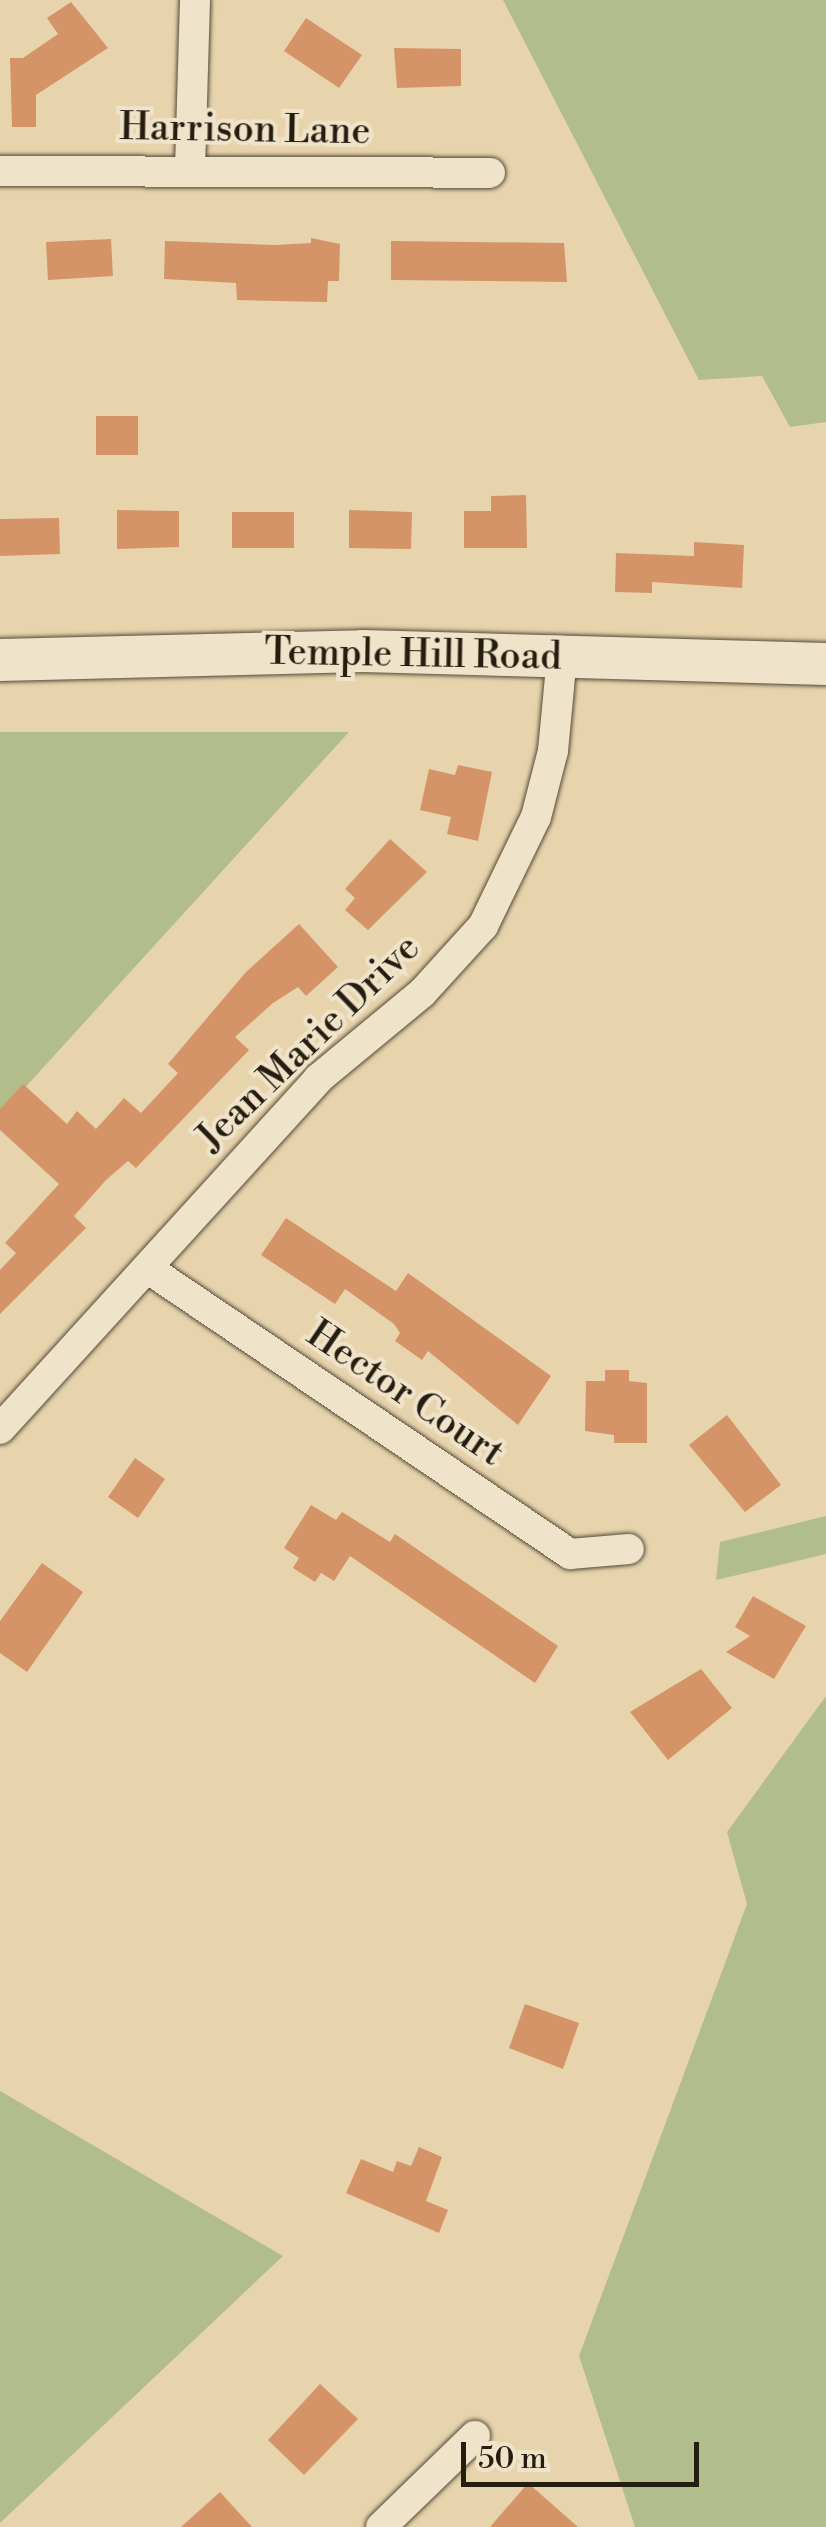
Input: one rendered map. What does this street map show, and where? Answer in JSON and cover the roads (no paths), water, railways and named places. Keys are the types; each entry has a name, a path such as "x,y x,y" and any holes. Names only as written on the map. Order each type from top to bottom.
{"main road":[{"name":"Temple Hill Road","path":"0,660 362,651 826,664"}],"street":[{"path":"190,169 195,0"},
{"name":"Harrison Lane","path":"0,172 190,169 490,173"},
{"name":"Jean Marie Drive","path":"0,1429 318,1079 422,993 483,926 536,816 553,751 562,656"},
{"name":"Hector Court","path":"147,1268 570,1554 629,1549"},
{"path":"381,2527 475,2436"}]}
